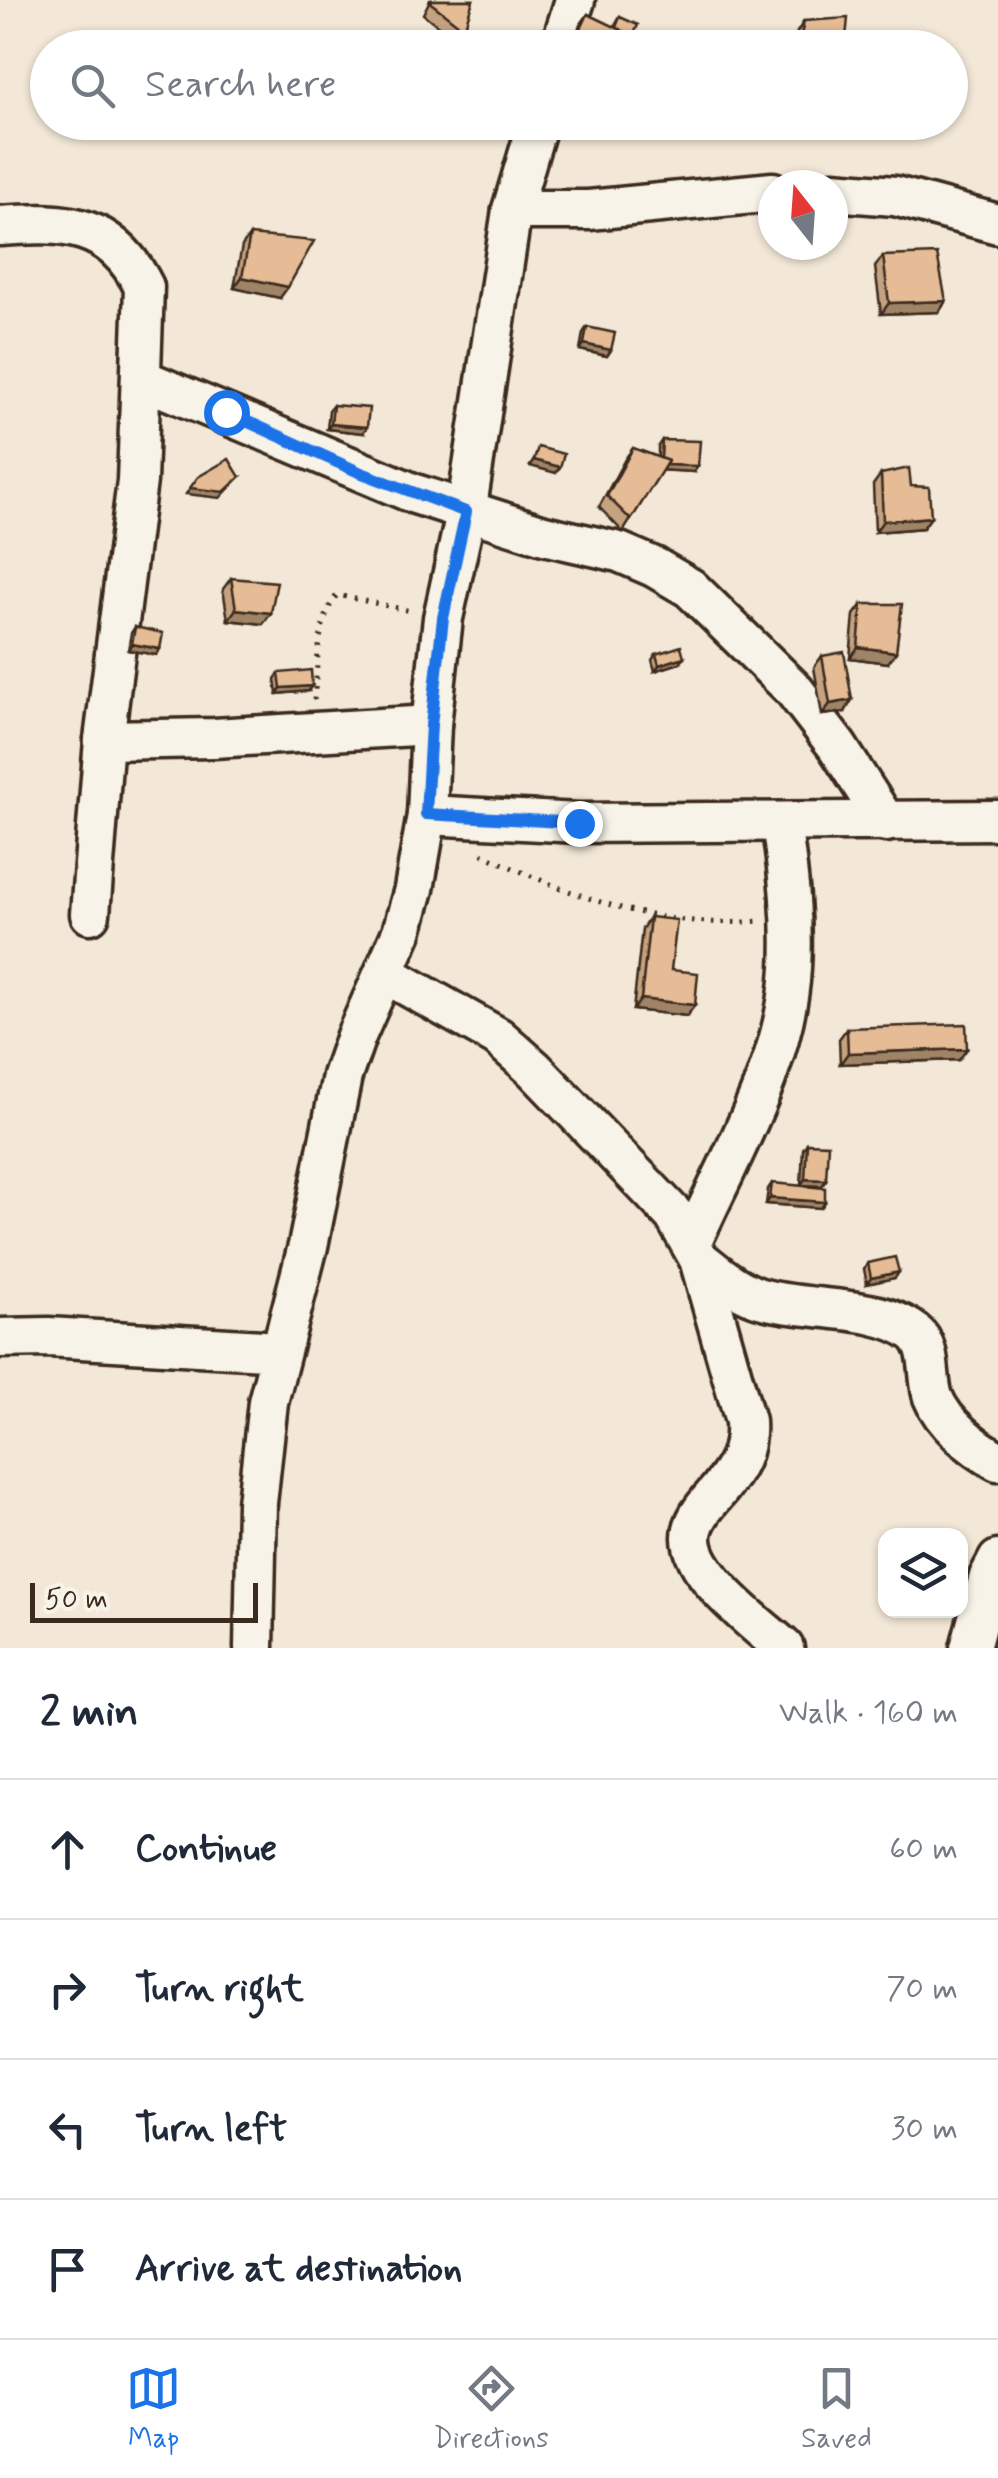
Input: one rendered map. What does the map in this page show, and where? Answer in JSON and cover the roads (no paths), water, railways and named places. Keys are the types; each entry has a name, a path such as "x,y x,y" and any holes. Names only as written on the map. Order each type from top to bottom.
{"street":[{"path":"566,30 575,0"},
{"path":"254,1648 257,1502 268,1402 308,1246 342,1076 386,974 414,888 426,814 443,618 466,512 512,210 533,140"},
{"path":"848,192 896,196 998,224"},
{"path":"512,210 589,210 758,193"},
{"path":"0,226 54,222 102,236 132,263 144,287 137,482 104,740 90,914"},
{"path":"142,379 278,434 359,472 466,512 618,552 654,566 690,588 794,690 886,822"},
{"path":"104,740 214,738 431,725"},
{"path":"426,814 579,823 998,820"},
{"path":"782,823 792,918 791,972 779,1033 696,1250 745,1421 744,1453 696,1521 692,1536 695,1554 716,1586 784,1648"},
{"path":"386,974 498,1036 662,1200 696,1250 729,1283 775,1302 859,1314 914,1332 923,1343 934,1400 963,1436 998,1461"},
{"path":"0,1338 48,1337 280,1351"},
{"path":"970,1648 989,1578 998,1560"}]}
